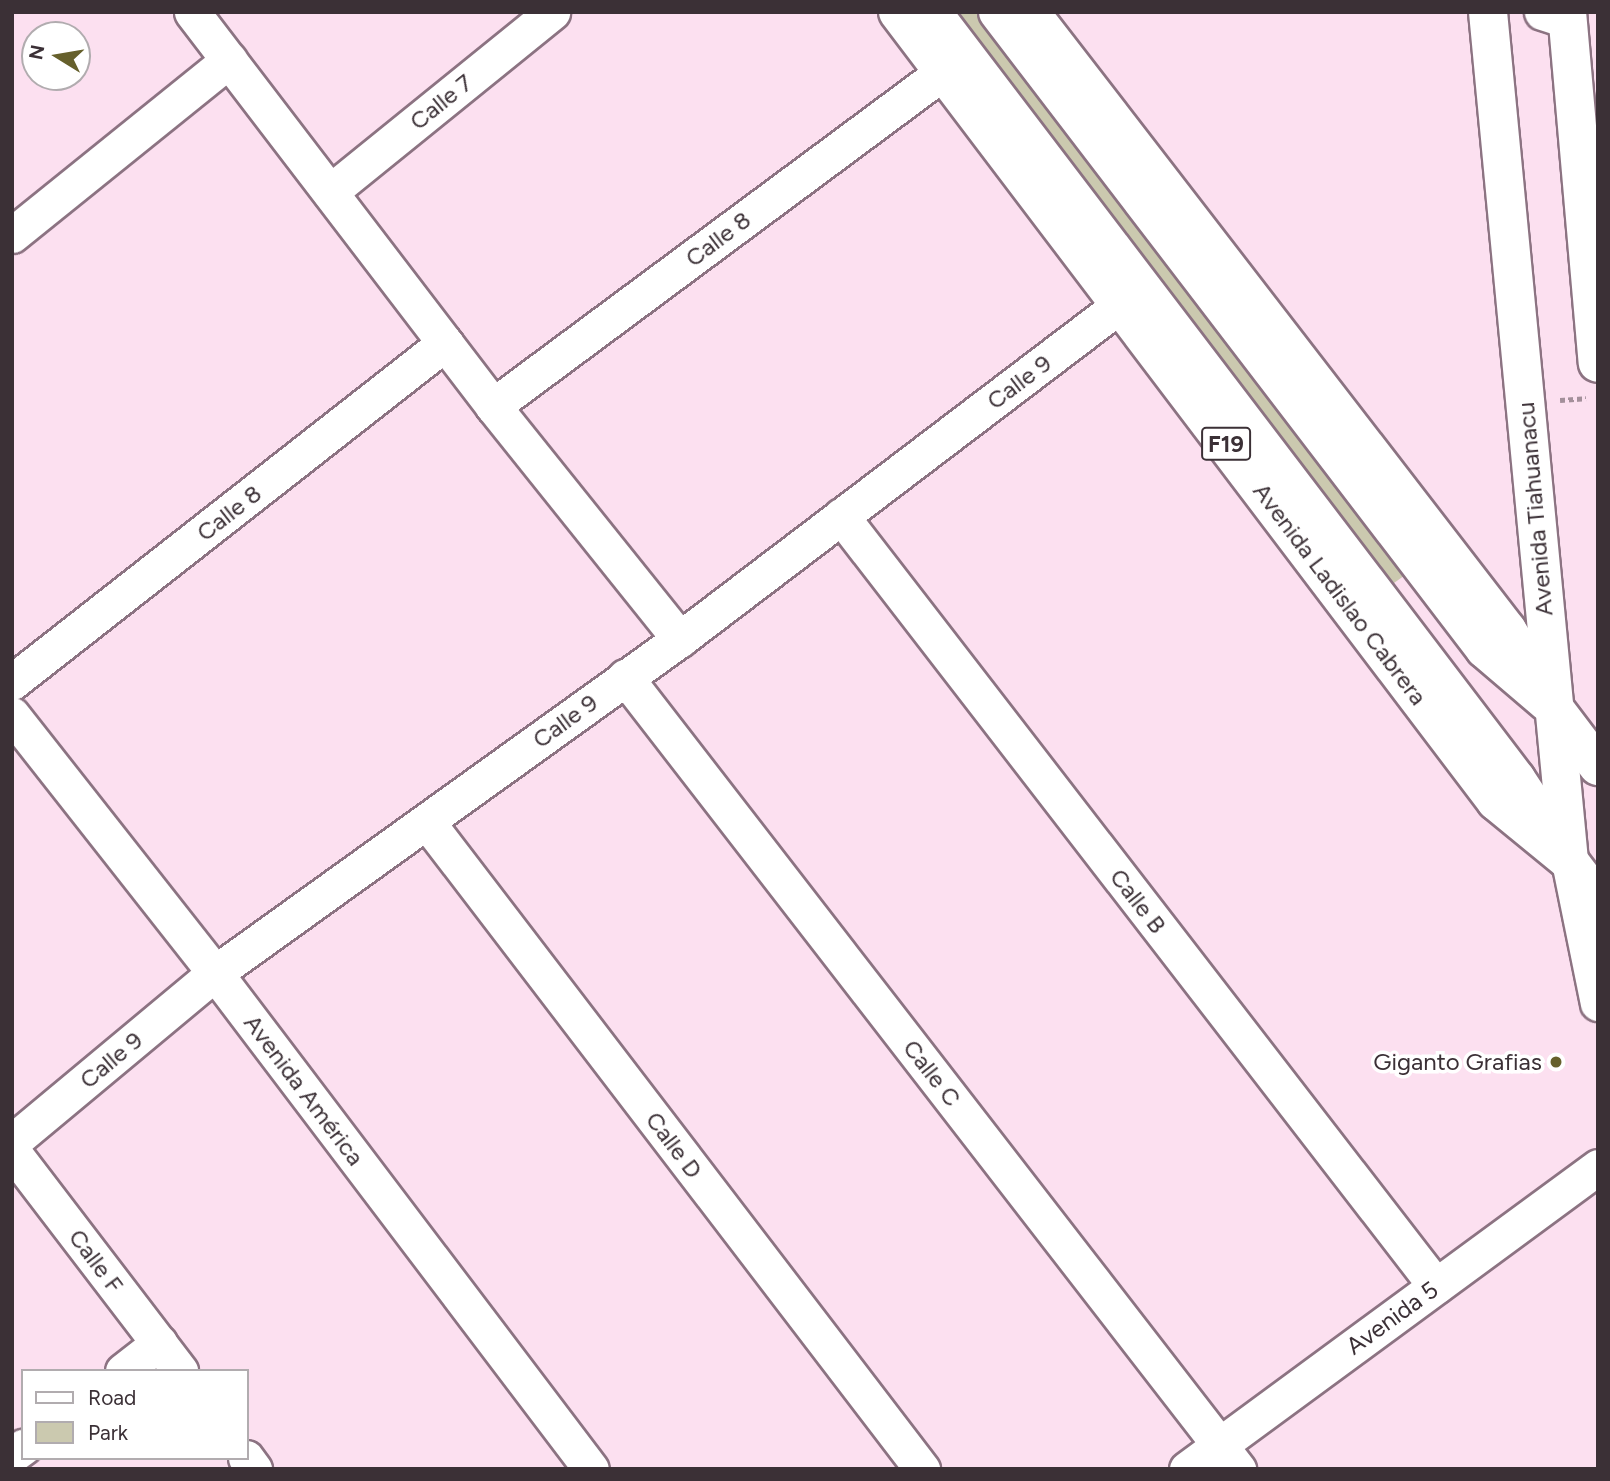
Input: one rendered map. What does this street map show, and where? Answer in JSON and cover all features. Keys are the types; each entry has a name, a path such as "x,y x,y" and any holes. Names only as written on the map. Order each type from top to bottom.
{"main road":[{"name":"Avenida Ladislao Cabrera","path":"898,12 1496,801 1569,861"},
{"name":"Avenida Ladislao Cabrera","path":"932,12 1507,768 1569,861 1598,899"},
{"path":"998,12 1485,649 1554,708"},
{"path":"1030,12 1507,630 1554,708 1598,766"},
{"name":"Avenida Tiahuanacu","path":"1488,12 1569,861"},
{"path":"1559,15 1589,172 1598,363"}],"street":[{"path":"192,12 493,406 680,639"},
{"name":"Calle 7","path":"330,192 552,12"},
{"path":"12,235 229,60"},
{"name":"Calle 8","path":"493,406 943,72"},
{"name":"Calle 9","path":"12,1142 215,973 680,639 1121,304"},
{"name":"Calle 8","path":"12,682 445,343"},
{"name":"Calle B","path":"841,516 1436,1286"},
{"name":"Calle C","path":"625,677 1229,1457"},
{"name":"Avenida América","path":"12,715 215,973 591,1469"},
{"name":"Calle D","path":"427,822 922,1469"},
{"name":"Avenida Tiahuanacu","path":"1569,861 1598,1003"},
{"name":"Calle F","path":"12,1151 178,1369"},
{"name":"Avenida 5","path":"1187,1469 1229,1457 1436,1286 1598,1167"},
{"path":"125,1369 159,1343"}],"green space":[{"path":"948,12 989,12 1415,568 1387,588"}],"place":[{"name":"Giganto Grafias","path":"1556,1062"}]}
